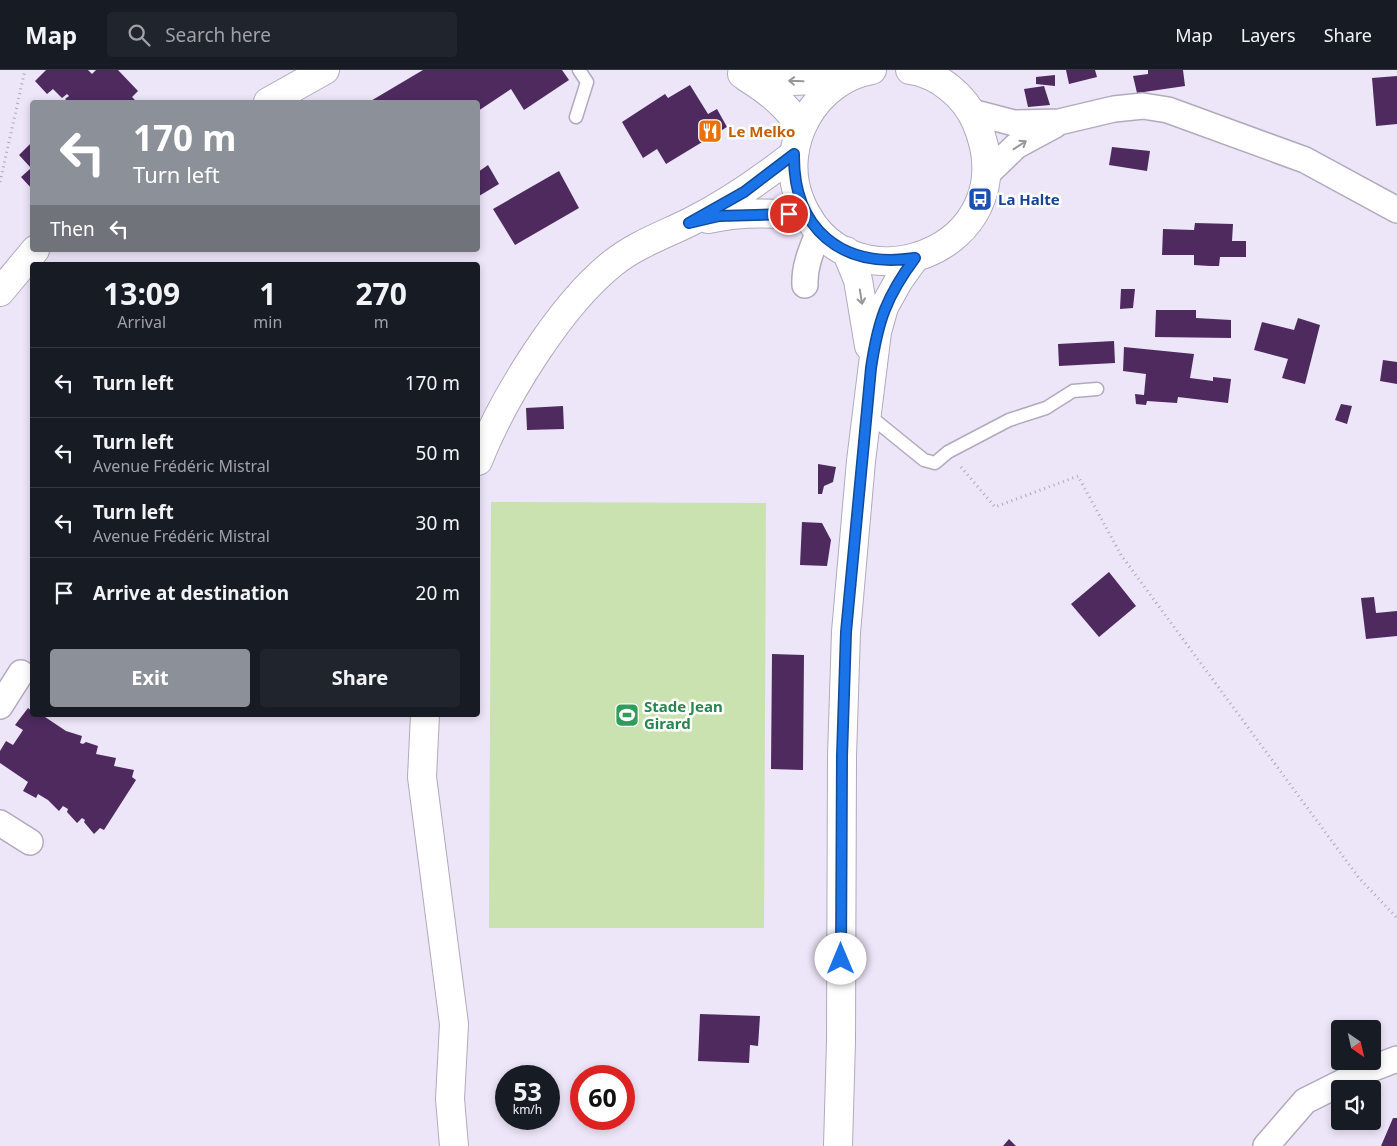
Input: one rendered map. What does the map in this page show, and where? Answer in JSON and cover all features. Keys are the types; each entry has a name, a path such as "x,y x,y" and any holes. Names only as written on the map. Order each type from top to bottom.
{"main road":[{"path":"689,223 719,216 789,214 814,224 846,251 868,259 892,262 915,258 936,250 955,237 970,220 980,200 987,174 985,142 972,112 936,75 910,70"},
{"path":"271,100 318,72"},
{"path":"739,72 791,80 864,72"},
{"path":"739,72 768,91 785,106 797,141 794,176 799,198 814,224"},
{"path":"480,455 486,438 524,371 575,300 613,263 654,237 689,223 744,192 797,141 818,100 864,72"},
{"path":"846,251 858,280 871,368"},
{"path":"0,292 33,252"},
{"path":"838,1146 841,1041 842,756 846,632 866,413 877,332 884,307 899,280 915,258"},
{"path":"425,717 422,777 454,1024 450,1099 454,1146"}],"street":[{"path":"972,112 1014,123 1058,122 1124,108 1143,106 1168,110 1305,160 1397,210"},
{"path":"987,174 1016,146 1058,122"},
{"path":"805,286 804,274 814,224"},
{"path":"0,706 21,673"},
{"path":"0,823 30,842"},
{"path":"1266,1146 1304,1101 1363,1072 1397,1059"}],"lane":[{"path":"576,117 587,82 579,70"},
{"path":"866,413 924,460 935,463 948,452 1009,420 1046,408 1073,391 1097,389"}],"path":[{"path":"0,182 25,70"},
{"path":"948,452 995,507 1078,476 1121,555 1359,878 1397,918"}],"green space":[{"name":"Stade Jean Girard","path":"491,502 766,503 764,928 489,928"}],"building":[{"path":"46,70 88,70 92,74 96,70 118,70 138,91 132,97 135,100 66,100 65,99 69,96 67,94 62,98 53,89 47,94 35,81"},
{"path":"423,70 562,70 569,80 524,110 511,89 480,110 480,100 372,100"},
{"path":"1066,70 1095,70 1097,77 1069,84"},
{"path":"1148,70 1183,70 1185,86 1137,93 1133,76 1148,74"},
{"path":"1055,75 1055,86 1036,84 1036,77"},
{"path":"1397,76 1397,124 1376,126 1372,78"},
{"path":"690,85 708,114 717,109 727,127 666,164 657,149 643,158 622,122 665,94 668,98"},
{"path":"1044,86 1050,105 1028,107 1024,89"},
{"path":"30,144 30,167 19,155"},
{"path":"1112,147 1150,151 1147,171 1109,165"},
{"path":"488,165 499,184 480,195 480,171"},
{"path":"30,169 30,187 21,177"},
{"path":"559,171 579,208 515,245 493,209"},
{"path":"1195,223 1233,224 1232,241 1246,241 1246,257 1220,257 1219,266 1210,266 1194,265 1194,255 1162,255 1163,229 1194,230"},
{"path":"1121,289 1135,289 1133,308 1120,309"},
{"path":"1156,310 1196,310 1196,318 1231,320 1231,338 1155,337"},
{"path":"1298,318 1320,325 1305,384 1282,378 1288,359 1254,350 1262,322 1294,330"},
{"path":"1114,341 1115,363 1059,366 1058,344"},
{"path":"1124,347 1194,354 1190,378 1213,381 1213,377 1231,379 1228,403 1178,397 1177,403 1147,401 1146,405 1136,404 1135,394 1144,395 1146,374 1123,371"},
{"path":"1383,360 1397,362 1397,384 1380,381"},
{"path":"1341,404 1352,406 1347,424 1335,420"},
{"path":"563,406 564,429 527,430 526,408"},
{"path":"818,464 836,467 833,482 824,486 822,494 818,494"},
{"path":"802,522 822,523 831,540 827,566 800,565"},
{"path":"1109,572 1136,606 1099,637 1071,604"},
{"path":"1374,597 1376,613 1397,611 1397,636 1366,639 1361,598"},
{"path":"772,654 804,655 803,770 771,769"},
{"path":"28,708 30,710 30,717 45,717 66,731 82,736 80,743 86,742 98,746 96,754 116,758 114,766 134,770 132,777 136,780 104,830 100,828 94,834 82,818 77,823 67,812 68,809 63,806 59,811 48,800 38,794 36,798 23,791 28,782 0,763 0,751 6,741 13,745 23,730 15,725"},
{"path":"700,1014 760,1016 758,1046 750,1045 749,1063 698,1061"},
{"path":"1393,1118 1397,1118 1397,1146 1381,1146"},
{"path":"1009,1139 1016,1146 1003,1146"}],"place":[{"name":"Le Melko","path":"710,131"},
{"name":"La Halte","path":"980,199"},
{"name":"Stade Jean Girard","path":"627,715"}],"route":[{"path":"789,214 719,216 689,223 744,192 794,154 794,176 799,198 809,218 819,231 846,251 868,259 892,262 915,258 899,280 884,307 877,332 871,368 861,461 846,632 842,756 841,959"}]}
